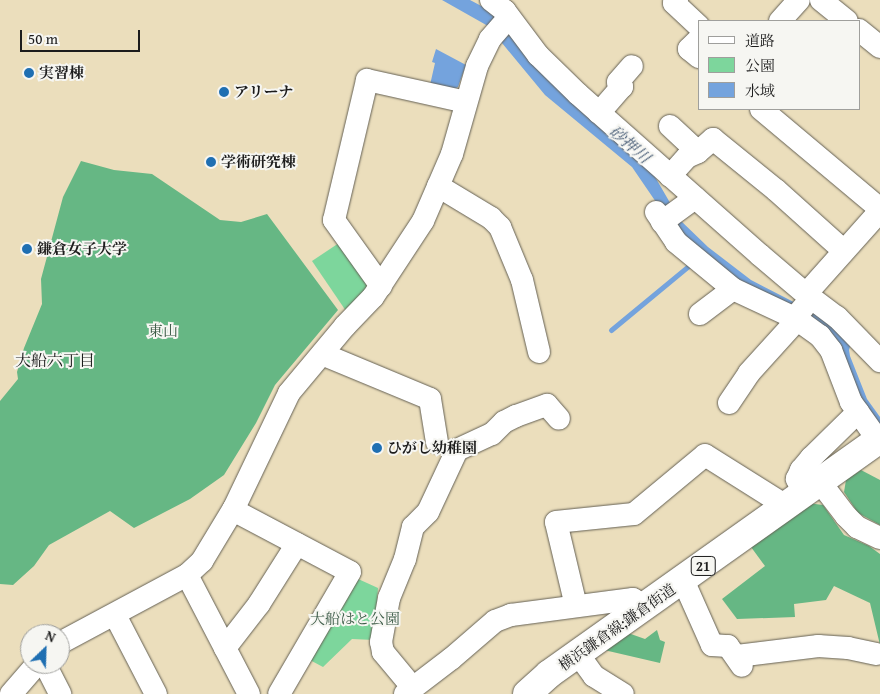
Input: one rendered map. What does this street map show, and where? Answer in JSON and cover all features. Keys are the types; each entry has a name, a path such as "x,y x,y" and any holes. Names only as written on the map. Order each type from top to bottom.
{"main road":[{"name":"横浜鎌倉線;鎌倉街道","path":"527,694 578,654 879,439"}],"street":[{"path":"677,0 674,3 698,25"},
{"path":"781,20 799,0"},
{"path":"821,0 846,20"},
{"path":"70,637 97,622 116,615 187,575 202,561 233,510 281,406 322,354 381,286 423,221 452,154 477,66 504,14 538,55 599,113 670,176"},
{"path":"860,31 880,47"},
{"path":"698,40 690,49 698,56"},
{"path":"599,113 622,87 618,82 632,66"},
{"path":"381,286 334,220 367,80 466,102"},
{"path":"729,403 749,373 796,319 809,296 844,251 880,210 761,110"},
{"path":"670,126 698,152"},
{"path":"844,251 776,190 713,139 698,152 687,157 670,176 671,213 676,242 733,289 796,319 820,336 831,350 852,402 879,439"},
{"path":"438,186 491,218 500,227 522,280 539,352"},
{"path":"671,213 809,296 837,317 880,361"},
{"path":"700,314 733,289"},
{"path":"322,354 430,399 437,442"},
{"path":"559,419 547,405 516,416 504,422 492,434 457,450 428,512 413,527 405,559 389,598 381,642 383,652 409,691 494,621 511,615 633,599 646,606"},
{"path":"803,494 798,478 801,470 858,412"},
{"path":"576,606 556,522 634,514 705,455 803,494 846,516 857,527 880,538"},
{"path":"233,510 297,544 344,559 350,572 279,694"},
{"path":"225,648 259,604 297,544"},
{"path":"187,575 249,694"},
{"path":"683,580 712,645 728,646 740,661 818,646 848,648 876,654"},
{"path":"116,615 156,694"},
{"path":"578,654 594,676 623,694"},
{"path":"12,694 29,674"},
{"path":"50,674 60,694"}],"green space":[{"name":"東山","path":"81,161 114,170 152,174 220,220 241,222 267,214 338,310 275,385 256,423 224,475 190,499 134,528 110,511 49,545 34,566 13,585 0,584 0,401 18,379 17,372 24,348 42,304 41,279 63,197"},
{"path":"339,243 367,282 366,291 346,311 312,261"},
{"path":"861,470 880,480 880,525 858,513 844,492 846,480"},
{"path":"807,503 823,505 844,535 869,546 880,554 880,645 870,603 834,586 826,600 794,604 795,617 737,619 722,599 765,566 751,547"},
{"name":"大船はと公園","path":"356,578 378,588 374,640 352,639 323,667 308,659"},
{"path":"657,630 660,640 665,642 660,663 604,650 628,633 645,639"}],"water":[{"name":"砂押川","path":"442,0 470,0 487,9 647,163 680,220 708,247 751,280 821,316 851,343 850,356 867,399 880,417 880,427 877,429 836,350 697,255 658,205 632,167 545,95 488,26"},
{"path":"436,49 466,65 458,87 452,90 430,85 435,63 432,62"}],"waterway":[{"path":"611,330 692,263"}],"place":[{"name":"実習棟","path":"29,73"},
{"name":"アリーナ","path":"224,92"},
{"name":"学術研究棟","path":"211,162"},
{"name":"鎌倉女子大学","path":"27,249"},
{"name":"ひがし幼稚園","path":"377,448"}],"district":[{"name":"大船六丁目","path":"55,360"}]}
